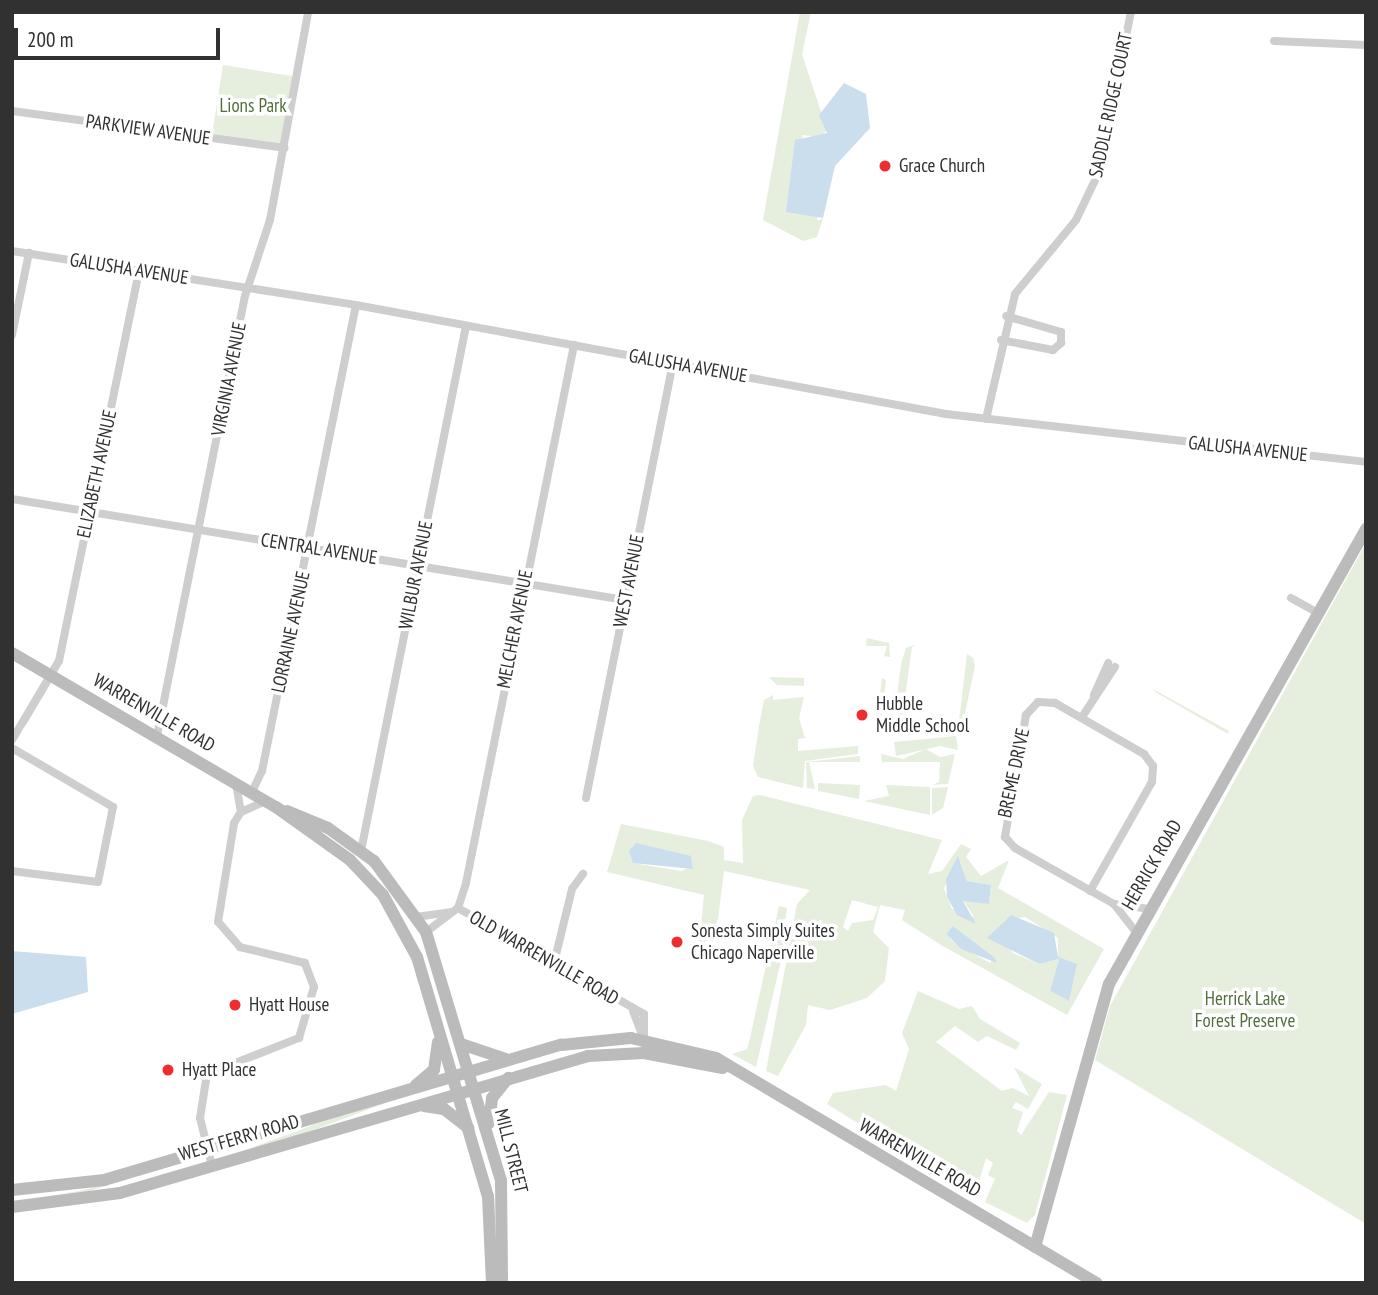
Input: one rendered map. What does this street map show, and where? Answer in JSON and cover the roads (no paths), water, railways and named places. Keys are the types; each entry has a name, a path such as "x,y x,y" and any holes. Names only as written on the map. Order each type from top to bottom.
{"main road":[{"name":"HERRICK ROAD","path":"1035,1247 1097,1014 1136,932 1366,529"},
{"name":"WARRENVILLE ROAD","path":"12,653 252,792 362,872 412,944 454,1077 572,1042 701,1052 723,1068 1097,1283"},
{"name":"WARRENVILLE ROAD","path":"271,804 346,840 391,878 426,932 469,1073"},
{"path":"362,872 377,877 426,932"},
{"path":"410,1090 437,1063 438,1028"},
{"path":"461,1044 486,1057 513,1059"},
{"name":"WARRENVILLE ROAD","path":"474,1088 588,1056 644,1046"},
{"name":"MILL STREET","path":"469,1073 505,1202 502,1283"},
{"name":"WEST FERRY ROAD","path":"12,1190 88,1184 454,1077"},
{"name":"MILL STREET","path":"454,1077 491,1211 492,1283"},
{"path":"488,1134 490,1104 508,1078"},
{"name":"WEST FERRY ROAD","path":"12,1207 96,1200 474,1088"},
{"path":"416,1105 444,1109 468,1128"}],"street":[{"name":"VIRGINIA AVENUE","path":"157,736 248,287 284,148 308,12"},
{"name":"SADDLE RIDGE COURT","path":"986,419 1006,316 1023,280 1076,220 1092,189 1131,12"},
{"path":"1274,41 1366,45"},
{"name":"PARKVIEW AVENUE","path":"12,111 284,148"},
{"name":"GALUSHA AVENUE","path":"12,251 356,305 986,419 1366,462"},
{"path":"12,335 29,253"},
{"name":"ELIZABETH AVENUE","path":"51,676 89,512 139,270"},
{"name":"LORRAINE AVENUE","path":"252,792 262,771 356,305"},
{"path":"1001,340 1053,350 1061,343 1061,331 1006,316"},
{"name":"WILBUR AVENUE","path":"361,851 364,824 466,326"},
{"name":"MELCHER AVENUE","path":"456,909 574,345"},
{"name":"WEST AVENUE","path":"586,798 673,363"},
{"name":"CENTRAL AVENUE","path":"12,499 625,600"},
{"path":"1291,598 1318,613"},
{"path":"1082,718 1111,665"},
{"path":"12,740 23,722 37,688 51,676"},
{"name":"BREME DRIVE","path":"1090,891 1154,770 1144,754 1050,701 1028,710 1003,832 1015,848 1090,891 1114,904 1149,909"},
{"path":"12,748 113,807 98,881 12,872"},
{"path":"212,1166 200,1112 208,1074 299,1038 314,987 305,964 240,947 220,928 218,901 241,812 235,782"},
{"path":"241,812 271,804"},
{"path":"346,840 364,824"},
{"path":"554,963 572,889 583,874"},
{"name":"BREME DRIVE","path":"1114,904 1136,932"},
{"path":"416,916 456,909"},
{"path":"426,932 456,909"},
{"name":"OLD WARRENVILLE ROAD","path":"456,909 646,1018 644,1046"}],"water":[{"path":"844,83 866,94 870,128 835,166 823,218 786,212 795,140 827,133 819,115"},
{"path":"636,843 691,856 693,869 633,863 629,851"},
{"path":"958,856 967,881 991,885 989,904 963,901 976,924 957,915 947,897 946,879"},
{"path":"1011,915 1054,933 1058,957 1077,964 1069,1001 1050,991 1059,959 1039,964 987,938"},
{"path":"953,926 994,957 997,963 961,949 946,934"},
{"path":"12,951 86,957 88,992 12,1014"}],"place":[{"name":"Grace Church","path":"885,166"},
{"name":"Hubble Middle School","path":"862,715"},
{"name":"Sonesta Simply Suites Chicago Naperville","path":"677,942"},
{"name":"Hyatt House","path":"235,1005"},
{"name":"Hyatt Place","path":"168,1070"}],"park label":[{"name":"Lions Park","path":"253,106"},
{"name":"Herrick Lake Forest Preserve","path":"1245,1010"}]}
